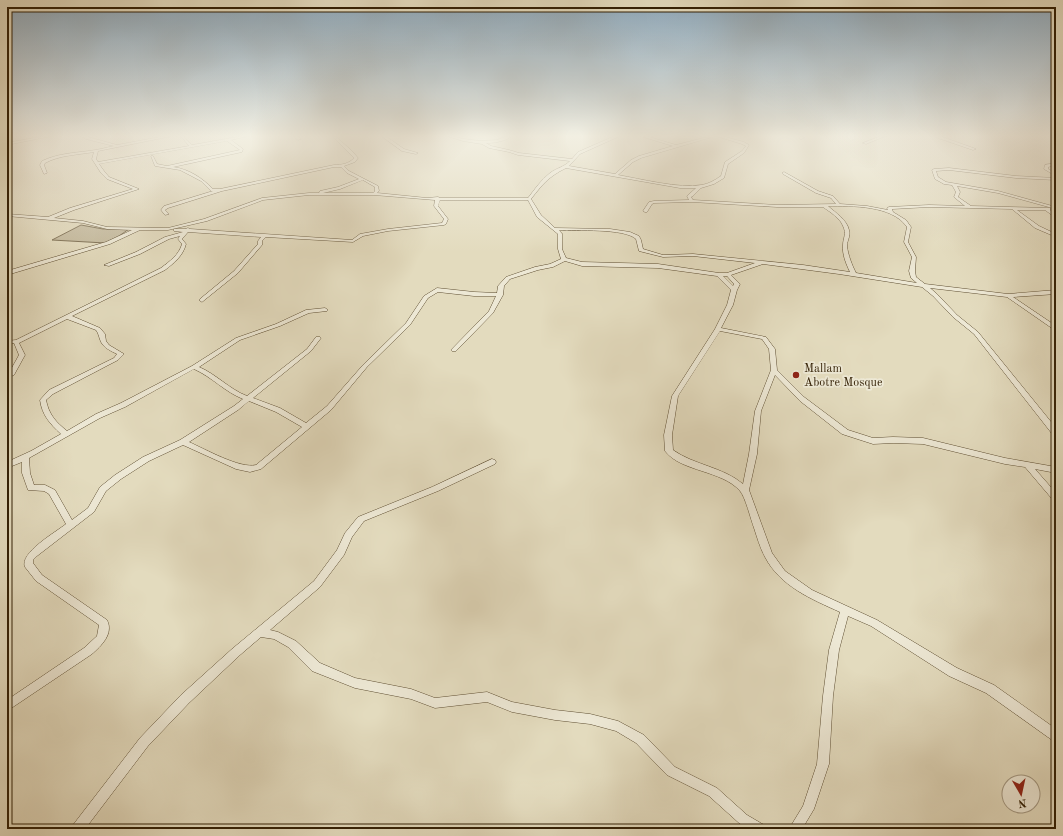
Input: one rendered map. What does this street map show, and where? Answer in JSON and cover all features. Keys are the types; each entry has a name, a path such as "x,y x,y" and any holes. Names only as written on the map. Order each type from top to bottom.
{"street":[{"path":"50,218 72,209 137,189 108,178 104,174"},
{"path":"192,174 202,180 212,190"},
{"path":"167,214 163,210 166,207 221,190 295,174"},
{"path":"352,174 371,182 377,187 378,191 374,194"},
{"path":"529,199 542,182 552,174"},
{"path":"604,174 680,187 699,188 710,185 723,177 724,174"},
{"path":"786,174 817,192 832,197 839,205"},
{"path":"935,174 936,178 954,185 991,190 1056,208"},
{"path":"991,174 1056,179"},
{"path":"168,229 191,225 262,199 309,194 339,188 363,179"},
{"path":"954,185 958,192 956,196 970,207"},
{"path":"692,201 689,196 699,188"},
{"path":"206,195 212,190 221,190"},
{"path":"309,194 374,194 409,198 529,199"},
{"path":"7,215 83,222 107,228 168,229 185,233 265,235 353,241 362,235 388,230 444,224 446,219 436,206 438,198"},
{"path":"529,199 539,216 560,234 560,249 564,258 582,264 658,266 719,275 728,274 760,263"},
{"path":"1016,209 1022,206 1021,199"},
{"path":"645,211 650,203 654,202 692,201 777,206 855,205 891,212 902,217 908,223 909,227 906,242 914,257 912,271 914,278 935,295 955,316 976,333 1056,433"},
{"path":"824,205 842,222 847,230 845,244 849,265 854,275"},
{"path":"891,212 889,208 929,206 1016,209 1056,208"},
{"path":"1016,209 1036,228 1056,236"},
{"path":"1046,209 1056,217"},
{"path":"7,343 15,340 16,342 68,317 141,281 171,263 183,250 184,244 180,239 191,225"},
{"path":"7,273 108,243 140,228"},
{"path":"555,229 605,230 634,234 638,238 641,250 647,253 663,256 693,255 1008,296 1056,292"},
{"path":"107,265 138,253 167,238 185,233"},
{"path":"202,300 236,272 260,244 260,241 265,235"},
{"path":"658,266 663,256"},
{"path":"454,350 492,312 500,295 501,286 508,278 517,277 531,270 554,266 564,258"},
{"path":"728,274 737,284 730,305 718,329 675,396 668,435 669,451 676,457 737,482 745,490 768,555 782,574 809,593 874,623 953,672 990,689 1056,736"},
{"path":"719,275 734,290"},
{"path":"184,442 239,467 250,469 262,463 329,408 365,366 408,324 426,297 437,290 500,295"},
{"path":"1008,296 1056,329"},
{"path":"7,465 25,457 98,416 123,405 194,367 238,339 308,311 325,310"},
{"path":"66,434 52,423 44,411 43,400 51,392 116,359 121,354 107,346 98,329 68,317"},
{"path":"718,329 764,338 772,349 774,370 758,411 753,454 745,490"},
{"path":"7,706 88,651 98,643 104,635 104,623 39,578 28,564 29,559 34,553 91,510 103,489 118,477 146,459 184,442 236,408 309,350 318,338"},
{"path":"7,376 12,374 22,355 16,342"},
{"path":"194,367 236,394 278,410 306,426"},
{"path":"774,370 802,399 845,432 859,438 873,441 923,441 1027,465 1056,470"},
{"path":"25,457 26,473 32,488 44,488 52,492 71,525"},
{"path":"77,829 149,737 185,699 236,652 261,633 317,584 341,552 348,535 361,519 435,489 492,462"},
{"path":"1027,465 1056,498"},
{"path":"795,829 808,809 824,764 828,696 834,650 845,610"},
{"path":"261,633 275,635 292,644 316,667 355,683 411,694 435,703 487,697 512,707 555,715 590,719 618,726 640,739 671,771 713,792 743,819 760,829"}],"shaded area":[{"path":"81,225 103,229 129,229 105,243 52,240"}],"place":[{"name":"Mallam Abotre Mosque","path":"796,375"}]}
